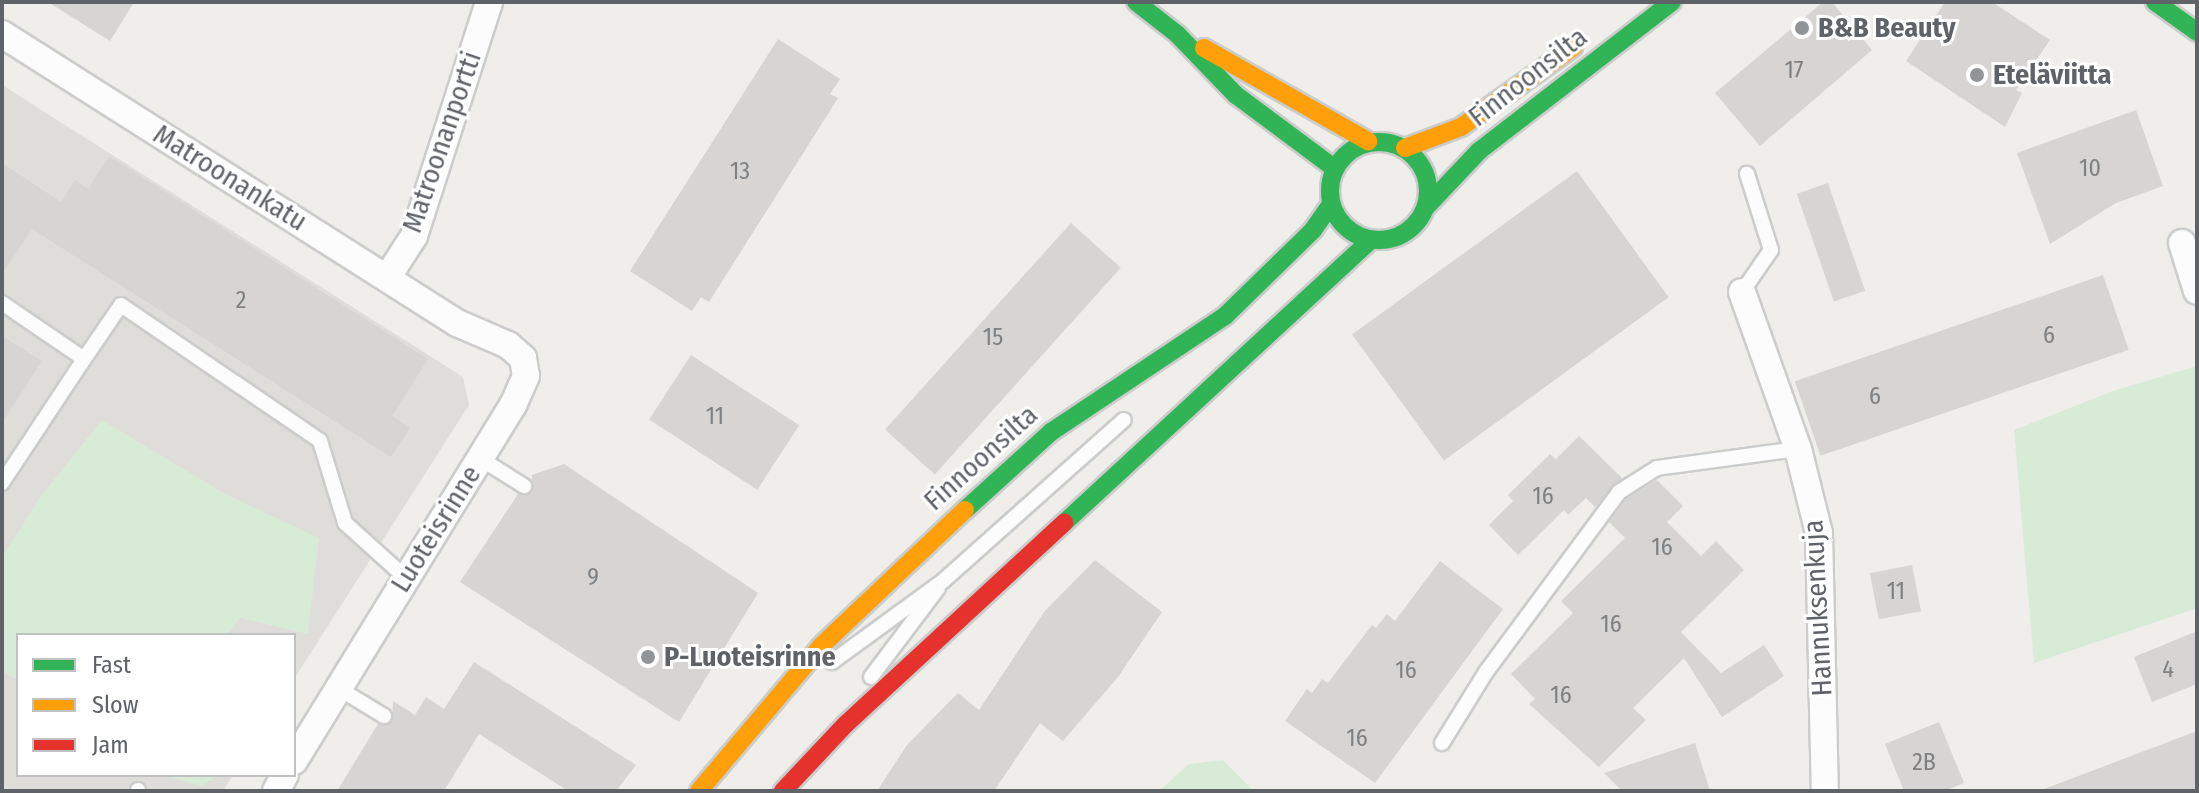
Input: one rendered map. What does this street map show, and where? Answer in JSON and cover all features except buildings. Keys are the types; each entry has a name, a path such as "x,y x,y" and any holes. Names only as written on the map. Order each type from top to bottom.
{"main road":[{"path":"1136,2 1177,34 1236,95 1334,168"},
{"name":"Finnoonsilta","path":"1427,206 1479,151 1672,2"},
{"path":"2155,2 2197,32"},
{"path":"783,791 846,724 1371,240 1405,233 1427,206 1426,173 1405,148 1368,141 1177,34"},
{"name":"Finnoonsilta","path":"1405,148 1461,127 1586,37"},
{"path":"1368,141 1348,151 1334,168 1331,204 1353,233 1371,240"},
{"name":"Finnoonsilta","path":"699,791 786,693 821,646 1039,442 1099,396 1184,347 1225,316 1313,230 1331,204"}],"street":[{"name":"Matroonanportti","path":"387,278 414,236 489,2"},
{"name":"Matroonankatu","path":"2,34 457,323"},
{"path":"2182,243 2197,291"},
{"name":"Hannuksenkuja","path":"1742,292 1798,449 1819,533 1825,791"},
{"name":"Luoteisrinne","path":"296,758 513,405 526,367 508,345 457,323"}],"lane":[{"path":"1742,292 1771,250 1747,174"},
{"path":"2,303 84,359"},
{"path":"2,483 121,305 320,441 345,523 405,577"},
{"path":"786,693 943,581 1124,420"},
{"path":"1442,743 1494,661 1619,492 1657,468 1798,449"},
{"path":"481,459 524,486"},
{"path":"846,724 870,678 943,581"},
{"path":"338,688 384,716"}],"shaded area":[{"path":"2,85 463,377 469,405 296,676 296,633 16,633 16,777 232,777 223,791 2,791"}],"green space":[{"path":"2197,366 2197,608 2034,663 2014,430 2113,391"},
{"path":"102,420 225,494 319,538 308,634 240,618 229,633 16,633 16,679 2,671 2,557 41,496"},
{"path":"1223,760 1254,791 1159,791 1189,764"},
{"path":"169,777 214,777 203,786"}],"traffic: fast":[{"path":"1136,2 1177,34 1236,95 1334,168"},
{"path":"1427,206 1479,151 1672,2"},
{"path":"2155,2 2197,32"},
{"path":"1379,142 1398,145 1414,156 1425,172 1428,191 1425,210 1414,226 1398,237 1379,240 1360,237 1344,226 1333,210 1330,191 1333,172 1344,156 1360,145 1379,142"},
{"path":"965,510 1051,432 1225,316 1313,230 1331,204"},
{"path":"1064,523 1371,240"}],"traffic: slow":[{"path":"1405,148 1461,127 1573,47"},
{"path":"1204,48 1368,141"},
{"path":"699,791 821,646 965,510"}],"traffic: jam":[{"path":"783,791 846,724 1064,523"}],"place":[{"name":"B&B Beauty","path":"1802,28"},
{"name":"Eteläviitta","path":"1977,75"},
{"name":"P-Luoteisrinne","path":"648,657"}]}
